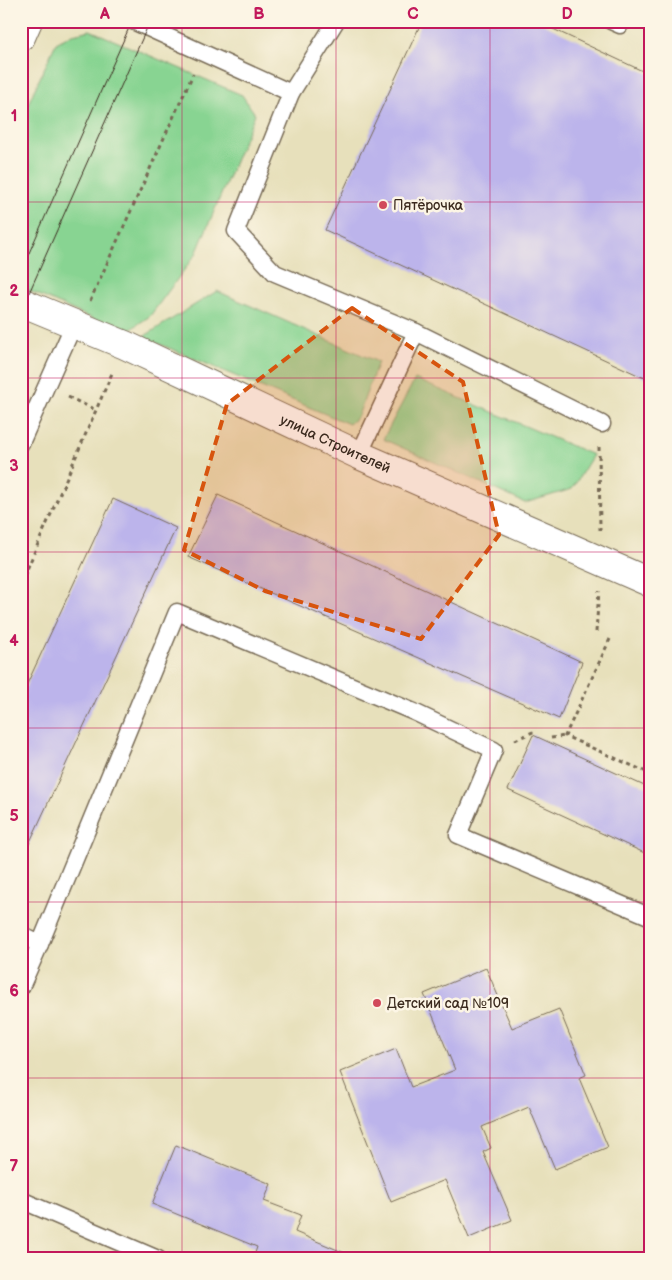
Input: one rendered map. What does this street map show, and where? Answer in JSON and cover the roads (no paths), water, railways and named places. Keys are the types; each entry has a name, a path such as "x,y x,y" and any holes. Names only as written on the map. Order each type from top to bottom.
{"street":[{"path":"21,37 28,21"},
{"name":"улица Строителей","path":"21,302 125,345 359,455 651,583"}],"lane":[{"path":"133,21 291,93"},
{"path":"336,21 291,93 236,231 275,273 416,332 602,424"},
{"path":"611,21 620,25 622,21"},
{"path":"21,443 76,325"},
{"path":"359,455 416,332"},
{"path":"21,987 177,612 414,712 494,750 458,835 651,917"},
{"path":"21,935 40,944"},
{"path":"21,1200 158,1259"}],"tram line":[{"path":"21,271 132,21"},
{"path":"21,311 150,21"}],"place":[{"name":"Пятёрочка","path":"383,205"},
{"name":"Детский сад №109","path":"377,1003"}]}
